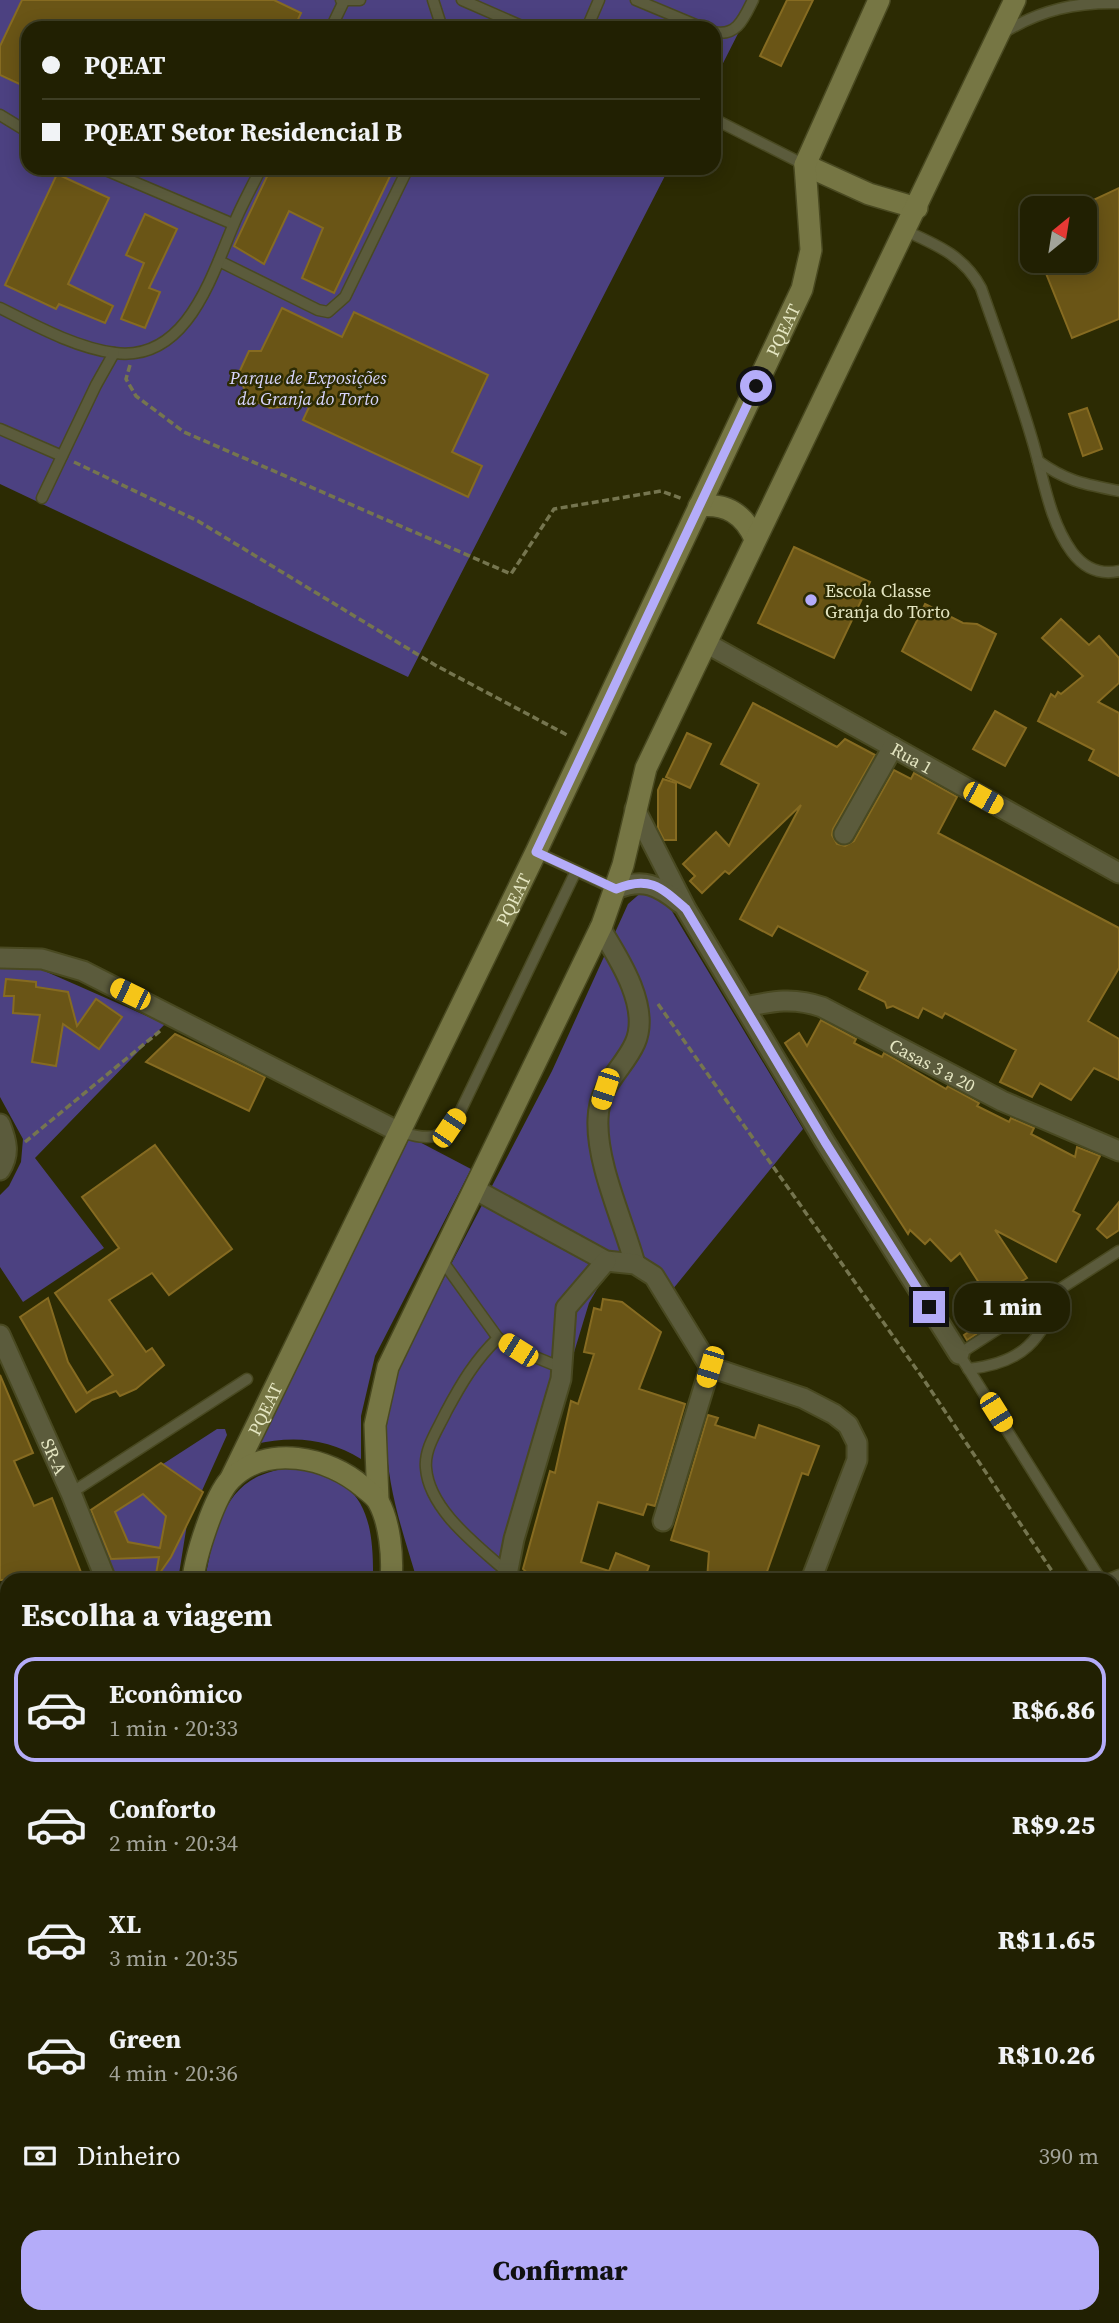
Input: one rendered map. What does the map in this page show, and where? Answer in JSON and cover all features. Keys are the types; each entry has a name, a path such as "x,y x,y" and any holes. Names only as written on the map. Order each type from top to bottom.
{"street":[{"name":"PQEAT","path":"195,1573 205,1535 230,1480 536,852 802,289 811,250 805,165 879,0"},
{"path":"393,1573 378,1500 373,1448 380,1396 388,1367 600,928 616,889 646,768 906,231 1014,0"},
{"path":"805,165 869,194 917,208"},
{"path":"699,506 711,505 733,511 743,519 755,539"},
{"name":"Rua 1","path":"706,643 1119,873"},
{"path":"844,834 893,747"},
{"path":"635,809 686,909 825,1142 964,1362"},
{"path":"616,889 644,882 667,892 686,909"},
{"path":"600,928 617,955 638,1014 636,1042 605,1089 598,1120 612,1189 635,1264"},
{"path":"0,958 58,962 83,971 399,1132"},
{"name":"Casas 3 a 20","path":"745,1007 789,999 803,1000 822,1007 1002,1101 1119,1151"},
{"path":"0,1125 7,1145 4,1163"},
{"path":"476,1189 606,1261 635,1264 661,1285 710,1367 803,1398 834,1414 848,1425 857,1443 857,1460 814,1573"},
{"path":"510,1573 514,1539 562,1368 566,1308 606,1261"},
{"name":"SR-A","path":"0,1335 71,1493 103,1573"},
{"path":"663,1521 710,1367"},
{"path":"230,1480 268,1461 304,1458 331,1465 351,1476 378,1500"}],"lane":[{"path":"334,21 342,1 360,0"},
{"path":"432,0 440,21"},
{"path":"462,0 510,21"},
{"path":"590,21 599,0"},
{"path":"636,0 686,21"},
{"path":"721,32 735,30 753,0"},
{"path":"998,36 1027,18 1046,11 1091,1 1119,3"},
{"path":"0,115 21,128"},
{"path":"721,123 805,165"},
{"path":"118,175 233,224"},
{"path":"0,308 82,344 114,353 156,349 172,336 196,305 258,175"},
{"path":"219,261 317,310 328,312 345,297 405,175"},
{"path":"906,231 943,248 972,272 981,288 1054,516 1072,551 1084,564 1101,573 1119,571"},
{"path":"42,498 114,353"},
{"path":"0,429 62,456"},
{"path":"1038,461 1063,479 1090,487 1119,491"},
{"path":"536,852 616,889"},
{"path":"399,1132 430,1138 449,1128 460,1112 576,871"},
{"path":"964,1362 1119,1251"},
{"path":"441,1259 498,1338 518,1350 562,1368"},
{"path":"964,1362 1002,1364 1024,1352 1044,1328 1061,1291"},
{"path":"498,1338 477,1358 462,1381 437,1430 428,1452 426,1467 430,1488 446,1512 504,1573"},
{"path":"964,1362 1097,1573"},
{"path":"71,1493 247,1379"}],"path":[{"path":"134,353 126,379 136,396 184,432 511,574 554,509 661,491 699,506"},
{"path":"62,456 198,521 435,665 586,746"},
{"path":"650,993 922,1377 1053,1573"},
{"path":"4,1163 176,1017"}],"green space":[{"name":"Parque de Exposições da Granja do Torto","path":"0,0 755,0 721,67 721,21 21,21 21,175 665,175 408,677 0,484"},
{"path":"644,890 667,903 803,1129 664,1300 654,1280 611,1265 589,1303 507,1573 415,1573 394,1498 387,1456 388,1414 398,1366 552,1071 628,904"},
{"path":"0,968 40,969 165,1024 35,1158 104,1248 23,1302 0,1267 0,1195 9,1186 21,1162 23,1139 0,1097"},
{"path":"410,1137 471,1169 375,1356 361,1416 361,1459 335,1447 309,1440 281,1440 252,1445"},
{"path":"217,1429 225,1429 227,1435 187,1524 179,1573 112,1573 95,1535 95,1508"},
{"path":"291,1466 315,1471 349,1489 366,1518 371,1536 373,1573 206,1573 218,1526 231,1500 254,1478"}],"building":[{"path":"22,0 274,0 301,13 297,21 21,21 21,85 0,75 0,46"},
{"path":"787,0 813,0 781,66 760,56"},
{"path":"57,175 109,198 68,284 113,306 105,323 59,304 56,309 5,285"},
{"path":"268,175 391,175 334,293 302,278 323,228 289,211 264,264 234,246"},
{"path":"1119,188 1119,319 1072,338 1046,273 1097,273 1097,198"},
{"path":"145,214 177,229 149,288 160,292 145,328 121,319 144,263 126,255"},
{"path":"282,308 342,337 354,312 488,375 452,452 482,466 468,497 303,420 310,405 270,408 252,400 237,377 249,351 261,351"},
{"path":"1087,408 1102,449 1083,456 1069,414"},
{"path":"794,547 870,582 834,658 758,623"},
{"path":"925,604 963,623 977,624 996,634 971,690 902,651"},
{"path":"1061,619 1089,645 1099,636 1119,658 1119,683 1098,702 1119,713 1119,776 1089,760 1094,750 1038,721 1051,694 1055,697 1058,692 1061,694 1083,676 1042,638"},
{"path":"753,703 837,747 845,739 875,755 833,829 832,835 837,844 845,846 854,841 894,770 911,779 914,773 957,797 938,833 1119,928 1119,968 1088,1021 1119,1039 1119,1080 1094,1068 1071,1100 1040,1083 1032,1097 1000,1082 1016,1050 945,1013 942,1018 923,1008 918,1018 893,1006 887,1008 885,1002 859,989 868,972 778,926 772,936 740,919 801,805 729,874 725,871 702,893 690,881 695,876 683,864 716,832 729,846 759,784 721,764"},
{"path":"995,711 1026,728 1005,766 973,749"},
{"path":"687,733 711,744 690,788 666,777"},
{"path":"663,779 676,783 676,840 664,840 658,828 658,790"},
{"path":"6,979 36,982 36,987 68,992 77,1026 96,999 122,1017 99,1049 63,1024 56,1066 32,1062 40,1015 13,1013 14,996 4,996"},
{"path":"821,1020 856,1039 854,1043 882,1057 884,1053 946,1089 948,1086 979,1103 977,1106 1009,1122 1011,1118 1034,1128 1031,1134 1075,1157 1077,1147 1100,1156 1073,1211 1080,1215 1056,1262 995,1230 1027,1278 990,1300 960,1253 951,1261 930,1239 925,1244 910,1230 908,1234 785,1043 799,1033 807,1046"},
{"path":"175,1034 265,1077 249,1111 146,1062"},
{"path":"155,1145 232,1249 169,1295 152,1273 109,1300 146,1352 152,1348 164,1365 136,1389 120,1396 116,1391 92,1400 76,1412 20,1317 48,1298 68,1362 87,1393 113,1375 55,1293 119,1248 82,1197"},
{"path":"1119,1202 1119,1230 1107,1238 1097,1229"},
{"path":"603,1299 622,1302 661,1332 639,1389 685,1404 655,1506 647,1504 643,1515 598,1502 581,1562 609,1571 616,1553 649,1566 646,1573 527,1573 523,1569 550,1471 555,1473 571,1401 578,1404 594,1354 584,1352 594,1308 601,1310"},
{"path":"977,1326 981,1331 967,1340 964,1335"},
{"path":"0,1375 33,1453 14,1461 34,1506 52,1498 81,1573 0,1573"},
{"path":"708,1415 718,1418 715,1425 755,1438 759,1425 819,1446 808,1475 802,1473 766,1573 708,1573 709,1552 671,1540"},
{"path":"161,1463 203,1492 171,1557 160,1573 156,1573 159,1557 111,1559 91,1510","holes":["143,1494 166,1516 160,1548 128,1542 115,1512"]}],"place":[{"name":"Escola Classe Granja do Torto","path":"811,600"}],"route":[{"path":"756,386 536,852 616,889 632,883 655,885 686,909 825,1142 929,1307"}]}
